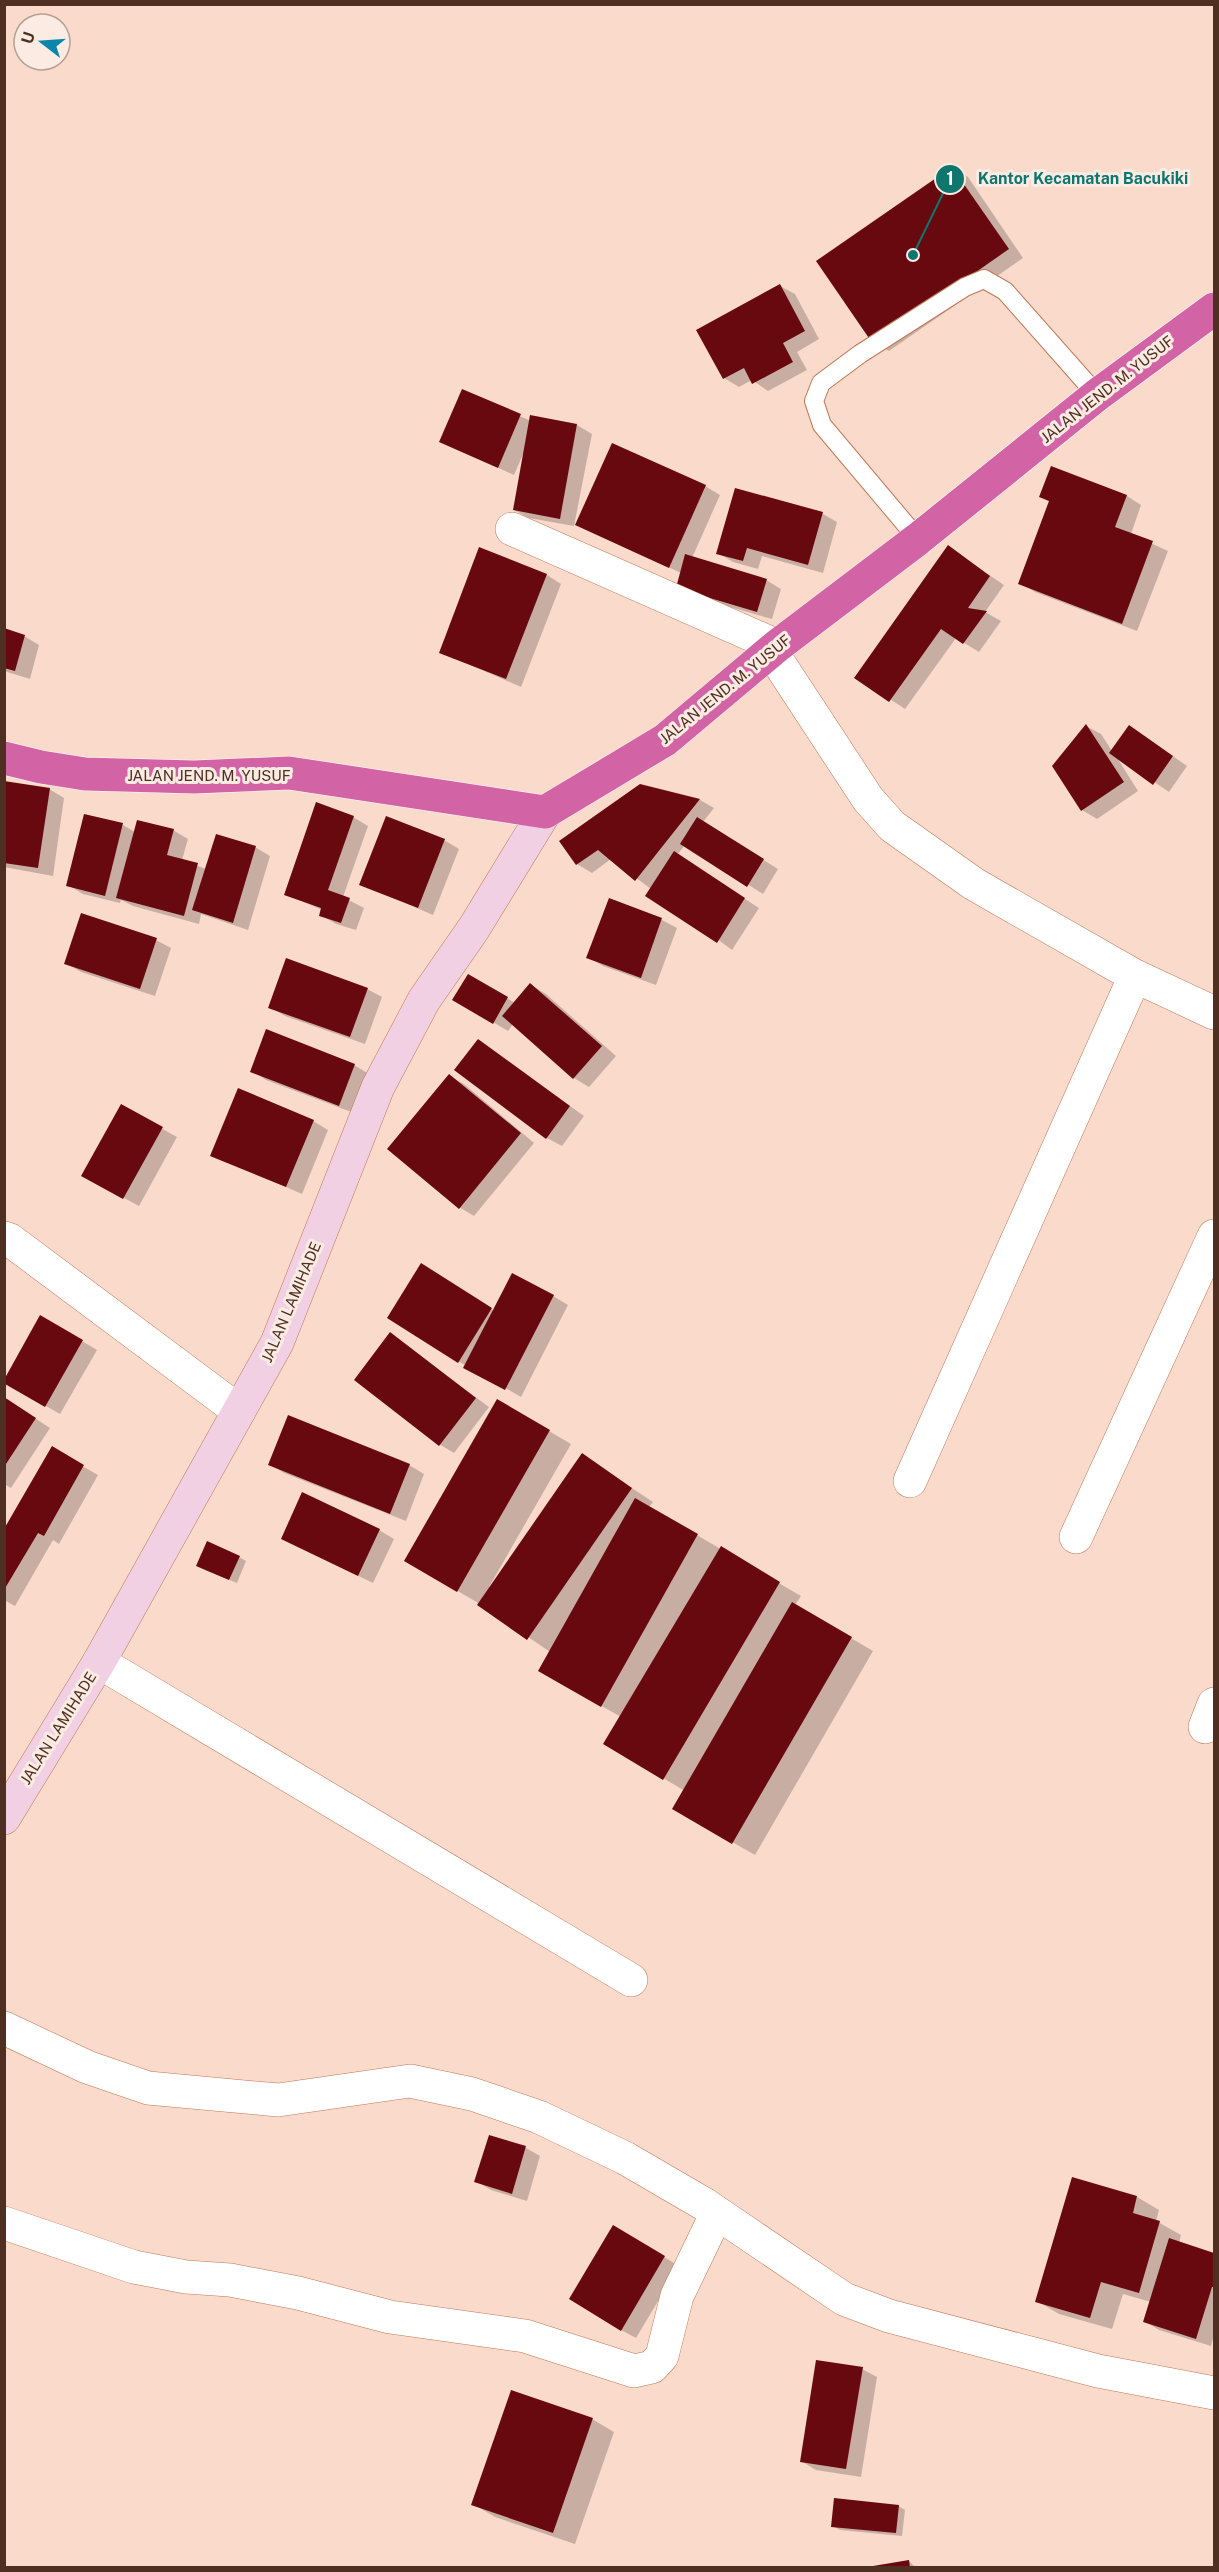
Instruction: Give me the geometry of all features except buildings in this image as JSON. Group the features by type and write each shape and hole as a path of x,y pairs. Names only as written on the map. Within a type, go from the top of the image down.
{"highway":[{"name":"JALAN JEND. M. YUSUF","path":"4,758 40,767 85,774 239,777 289,773 545,812 665,740 774,648 918,539 1098,395 1215,309"}],"street":[{"path":"512,529 774,648 868,799 892,826 974,884 1135,976 1215,1013"},
{"name":"JALAN LAMIHADE","path":"4,1818 99,1662 277,1344 378,1087 424,1000 474,928 545,812"},
{"path":"910,1481 1135,976"},
{"path":"1076,1537 1215,1236"},
{"path":"6,1243 239,1411"},
{"path":"99,1662 631,1980"},
{"path":"4,2028 87,2067 148,2088 278,2100 410,2081 472,2094 539,2117 625,2158 717,2213 844,2299 889,2316 1098,2371 1215,2393"},
{"path":"4,2223 134,2267 186,2277 230,2280 287,2291 390,2318 525,2336 634,2371 652,2367 662,2356 677,2295 717,2213"}],"lane":[{"path":"918,539 822,425 814,400 821,382 944,300 984,279 1005,291 1098,395"}],"place":[{"name":"Kantor Kecamatan Bacukiki","path":"913,255"}]}
